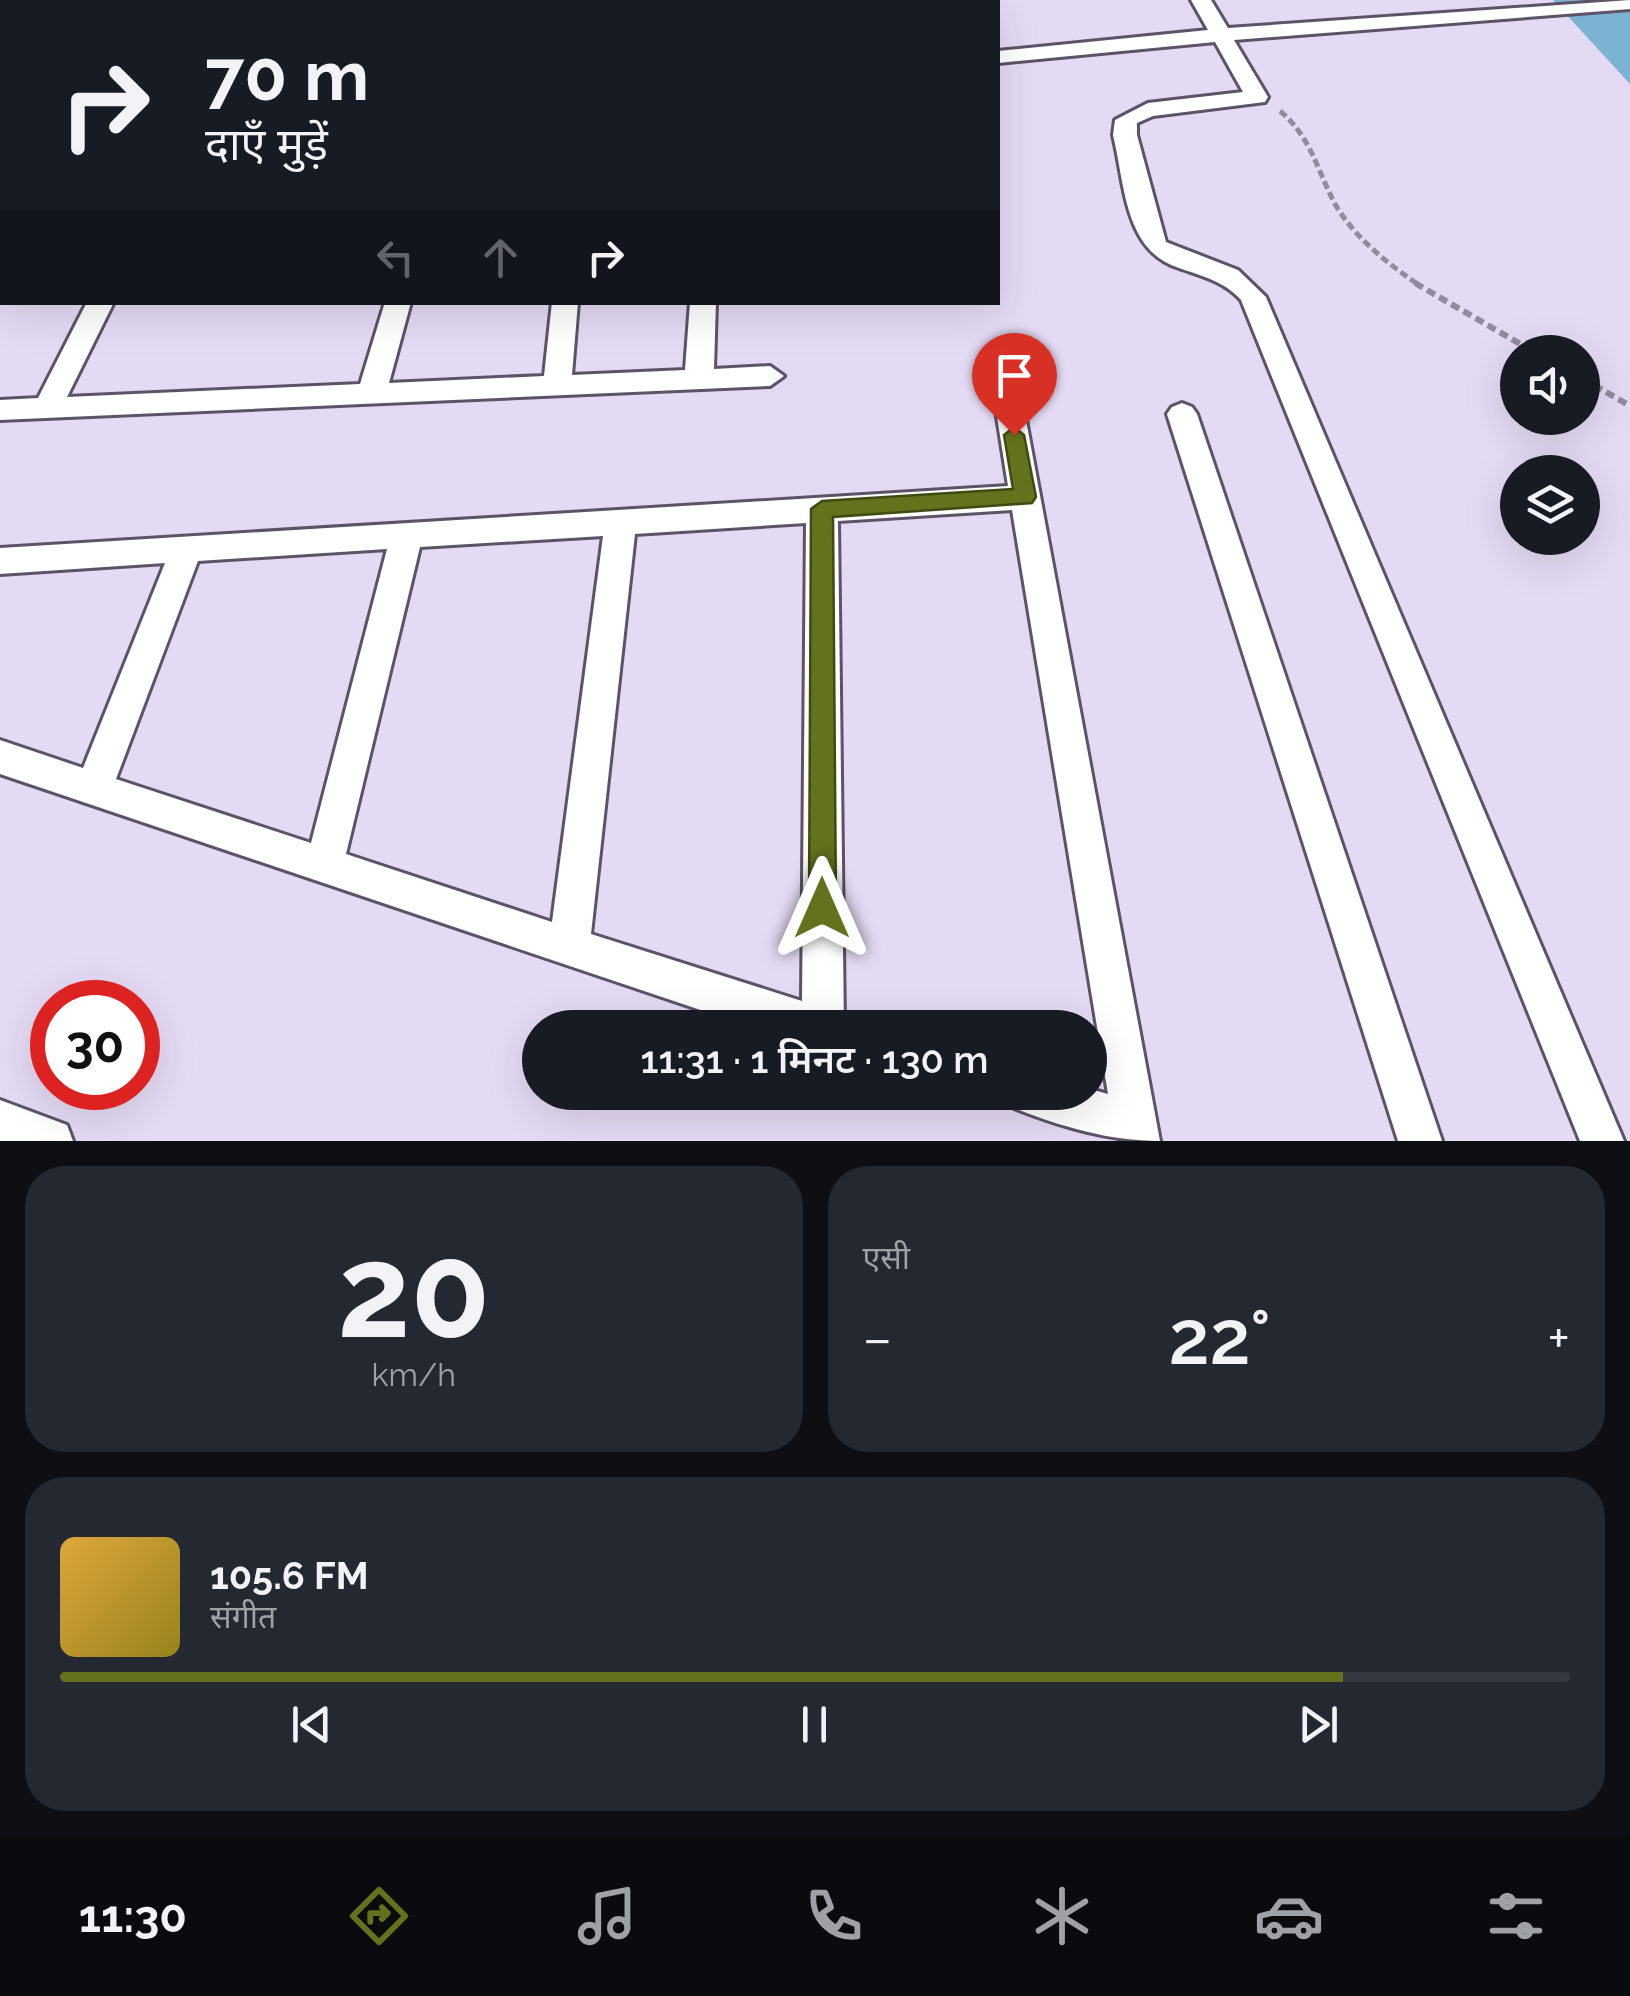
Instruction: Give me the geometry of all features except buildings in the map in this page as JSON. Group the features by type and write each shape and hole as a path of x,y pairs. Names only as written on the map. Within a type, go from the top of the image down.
{"street":[{"path":"1000,43 1212,22 1260,31 1630,3"},
{"path":"1000,57 1212,22"},
{"path":"1212,22 1257,97 1148,110 1126,120 1125,135 1149,237 1154,248 1239,278 1253,297 1602,1141"},
{"path":"47,408 98,305"},
{"path":"371,395 397,305"},
{"path":"557,386 565,305"},
{"path":"699,380 703,305"},
{"path":"0,410 770,376"},
{"path":"1008,404 1137,1133"},
{"path":"1182,414 1420,1141"},
{"path":"0,561 188,546 1025,497"},
{"path":"822,509 822,1010"},
{"path":"569,948 622,521"},
{"path":"324,866 407,534"},
{"path":"94,788 188,546"},
{"path":"0,758 765,1010"},
{"path":"1077,1110 1137,1133"},
{"path":"0,1122 51,1141"}],"path":[{"path":"1257,97 1296,124 1313,145 1337,208 1362,237 1432,294 1504,335"},
{"path":"1600,388 1630,406"}],"water":[{"path":"1553,0 1630,0 1630,84"}],"route":[{"path":"822,908 822,509 1025,497 1014,435"}]}
